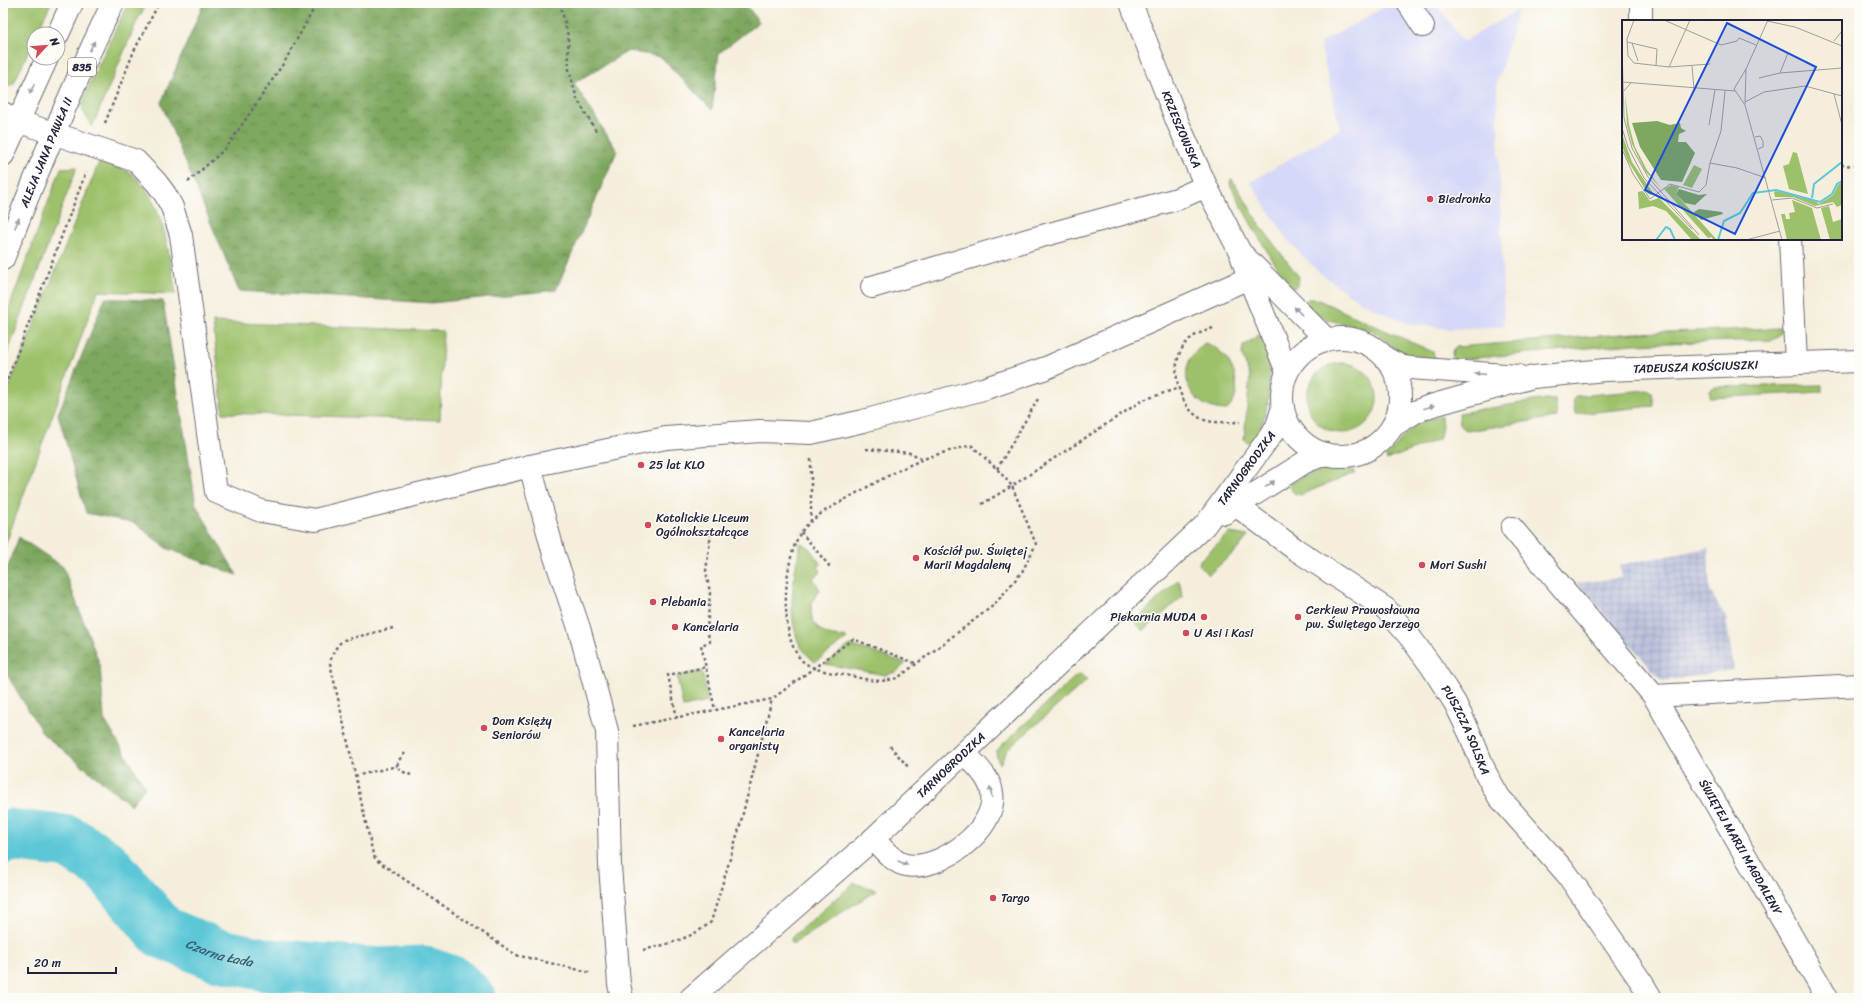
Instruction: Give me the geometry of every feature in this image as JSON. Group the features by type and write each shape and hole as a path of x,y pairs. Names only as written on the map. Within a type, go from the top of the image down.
{"street":[{"path":"62,26 72,3"},
{"name":"ALEJA JANA PAWŁA II","path":"3,259 53,133 90,51 114,3"},
{"name":"KRZESZOWSKA","path":"1131,3 1177,121 1206,186 1240,252 1287,372"},
{"path":"1408,3 1423,26"},
{"path":"1641,3 1641,20"},
{"path":"3,155 10,117 42,66"},
{"path":"10,117 136,161 156,182 172,207 181,235 216,492 261,511 315,520 530,466 666,438 760,431 811,433 863,421 983,389 1046,368 1249,278"},
{"path":"872,287 1030,239 1177,199 1206,186"},
{"path":"1790,240 1796,362"},
{"name":"KRZESZOWSKA","path":"1240,252 1326,339"},
{"path":"1345,337 1359,340 1373,346 1387,358 1399,379 1401,391 1398,414 1394,425 1382,441 1364,452 1345,456 1325,454 1310,447 1297,437 1288,423 1283,407 1282,395 1287,372 1291,364 1303,351 1326,339 1345,337"},
{"name":"TADEUSZA KOŚCIUSZKI","path":"1387,358 1411,368 1533,377 1605,370 1796,362 1859,361"},
{"name":"TADEUSZA KOŚCIUSZKI","path":"1394,425 1430,406 1533,377"},
{"name":"TARNOGRODZKA","path":"691,998 873,839 1205,526 1277,426 1283,407"},
{"name":"TARNOGRODZKA","path":"1205,526 1305,462 1325,454"},
{"path":"530,466 554,554 579,628 607,731 610,866 621,991"},
{"name":"PUSZCZA SOLSKA","path":"1237,506 1295,549 1386,609 1410,637 1432,667 1455,703 1470,734 1486,774 1499,797 1567,874 1651,998"},
{"name":"ŚWIĘTEJ MARII MAGDALENY","path":"1512,528 1654,696 1827,998"},
{"path":"1654,696 1859,685"},
{"path":"873,839 901,864 915,866 940,860 965,844 989,816 993,794 989,782 965,753"}],"path":[{"path":"104,124 134,52 159,3"},
{"path":"165,194 184,186 227,147 285,61 317,3"},
{"path":"560,3 568,36 569,70 577,99 596,130"},
{"path":"1842,166 1859,166"},
{"path":"3,391 88,167"},
{"path":"1213,328 1187,341 1182,347 1176,368 1179,388 1187,405 1199,417 1210,421 1240,422"},
{"path":"997,469 1049,381 1046,368"},
{"path":"982,504 1143,400 1179,388"},
{"path":"811,433 811,522"},
{"path":"971,445 997,469 1012,486 1036,544 1022,572 994,606 915,663 899,677 883,682 815,669 804,662 793,645 788,633 786,621 787,586 791,559 801,532 811,522 834,506 924,459 971,445"},
{"path":"863,448 910,453 924,459"},
{"path":"801,532 830,567"},
{"path":"711,533 706,571 710,593 706,630 710,642 701,645 715,710"},
{"path":"393,628 344,640 339,643 332,655 331,670 373,854 380,864 516,955 601,975 621,991"},
{"path":"607,731 772,699 815,669 853,639 915,663"},
{"path":"677,718 668,675 706,667"},
{"path":"617,956 686,938 702,930 711,922 739,830 772,699"},
{"path":"890,746 912,772"},
{"path":"405,753 399,760 398,766 401,771 411,775"},
{"path":"355,776 398,766"}],"shaded area":[{"path":"1392,3 1436,3 1463,42 1518,10 1497,84 1504,326 1449,329 1407,323 1360,302 1320,273 1288,241 1250,182 1340,129 1320,43"},
{"path":"1708,548 1710,591 1726,618 1734,670 1662,681 1577,583 1622,578 1620,565"}],"green space":[{"path":"3,3 51,3 40,26 26,26 26,57 14,83 3,90"},
{"path":"128,3 147,3 137,21 92,127 83,111 82,104 91,81"},
{"path":"204,3 745,3 759,22 719,53 712,110 661,57 628,51 574,83 617,151 556,290 432,303 239,291 161,103"},
{"path":"99,162 121,169 133,175 152,199 164,230 176,294 98,291 3,551 3,402"},
{"path":"77,167 3,365 3,324 61,168"},
{"path":"1231,179 1264,231 1299,277 1298,285 1292,289 1251,224 1230,184"},
{"path":"105,298 163,301 196,505 237,575 166,548 135,523 86,513 58,414"},
{"path":"1308,299 1316,299 1433,352 1435,359 1418,359 1409,356 1398,351 1372,330 1328,320 1314,312 1304,302"},
{"path":"213,322 443,331 440,420 223,413"},
{"path":"1783,328 1779,336 1772,340 1633,344 1453,360 1452,352 1456,347 1635,333"},
{"path":"1259,335 1265,345 1269,360 1269,395 1260,429 1249,444 1244,439 1250,377 1242,355 1243,346"},
{"path":"1205,343 1214,347 1222,354 1229,362 1234,372 1236,392 1233,402 1227,410 1213,408 1202,403 1193,395 1188,385 1186,374 1188,363 1195,352"},
{"path":"1342,363 1355,366 1367,373 1374,385 1377,398 1374,411 1367,423 1355,430 1342,433 1329,430 1317,423 1310,411 1307,398 1310,385 1317,373 1329,366"},
{"path":"1822,385 1822,392 1710,398 1710,390 1714,387"},
{"path":"1648,390 1652,393 1654,406 1575,414 1573,400 1576,396"},
{"path":"1546,399 1555,400 1557,417 1467,431 1460,425 1459,413"},
{"path":"1441,416 1442,428 1439,439 1387,460 1385,456 1412,427"},
{"path":"1327,470 1354,470 1355,473 1300,495 1294,493 1288,485 1303,476"},
{"path":"1229,533 1248,536 1238,549 1208,575 1199,565 1200,560"},
{"path":"19,537 63,567 100,665 104,719 145,787 131,805 43,734 3,668 3,580"},
{"path":"801,543 810,549 821,565 818,567 821,571 813,578 820,590 814,598 811,607 811,615 814,623 826,634 845,636 847,639 815,662 809,657 798,642 792,615 794,578"},
{"path":"1178,580 1180,583 1182,597 1143,631 1137,624 1137,619"},
{"path":"850,645 906,663 896,672 885,675 825,664"},
{"path":"702,671 708,702 683,707 677,676"},
{"path":"1081,674 1087,680 1007,750 1000,764 996,753 1000,747 1076,676"},
{"path":"854,883 877,890 792,944 792,937"}],"waterway":[{"name":"Czarna Łada","path":"3,838 9,835 69,842 106,866 162,932 215,954 267,965 379,974 423,972 452,982 469,998"}],"place":[{"name":"Biedronka","path":"1430,199"},
{"name":"25 lat KLO","path":"641,465"},
{"name":"Katolickie Liceum Ogólnokształcące","path":"648,525"},
{"name":"Kościół pw. Świętej Marii Magdaleny","path":"916,558"},
{"name":"Mori Sushi","path":"1422,565"},
{"name":"Plebania","path":"653,602"},
{"name":"Piekarnia MUDA","path":"1204,617"},
{"name":"Cerkiew Prawosławna pw. Świętego Jerzego","path":"1298,617"},
{"name":"Kancelaria","path":"675,627"},
{"name":"U Asi i Kasi","path":"1186,633"},
{"name":"Dom Księży Seniorów","path":"484,728"},
{"name":"Kancelaria organisty","path":"721,739"},
{"name":"Targo","path":"993,898"}]}
